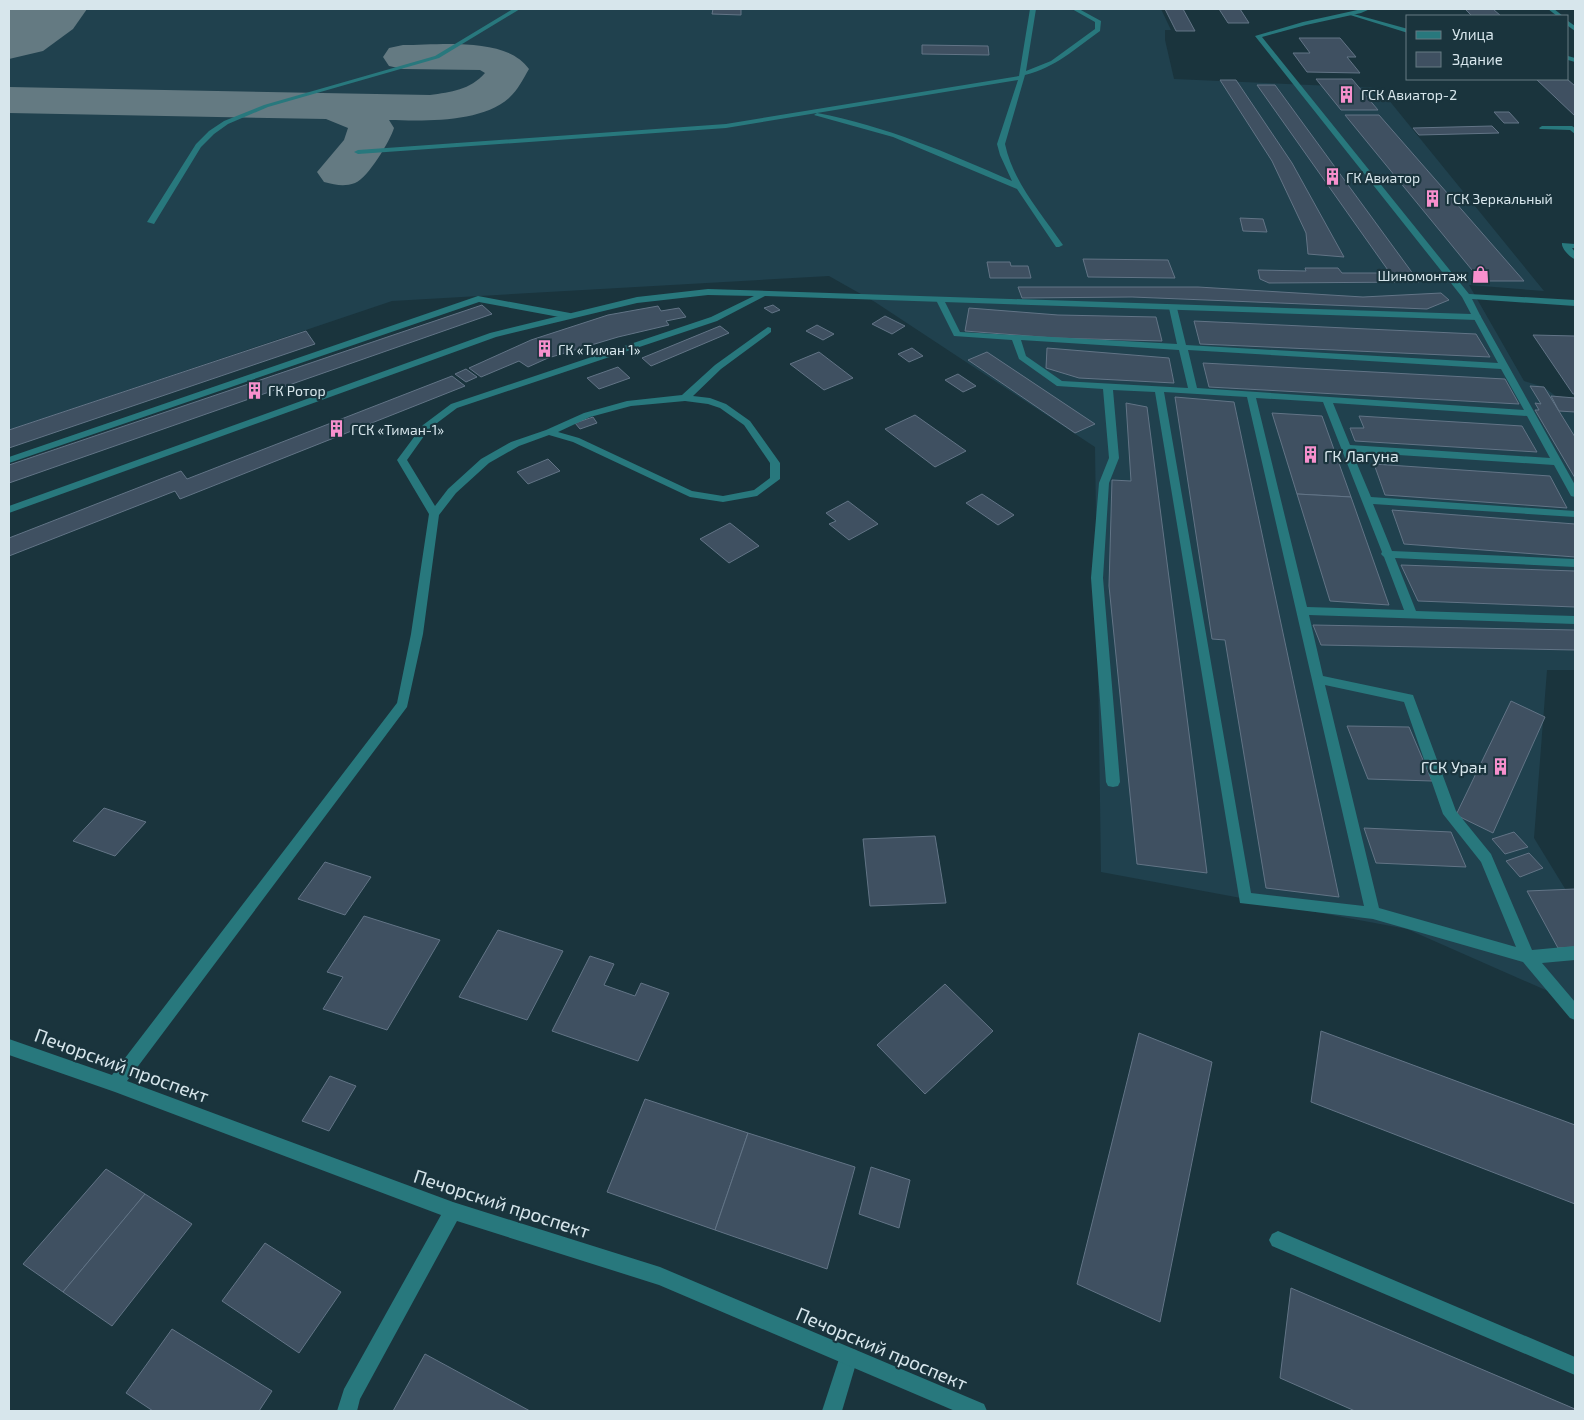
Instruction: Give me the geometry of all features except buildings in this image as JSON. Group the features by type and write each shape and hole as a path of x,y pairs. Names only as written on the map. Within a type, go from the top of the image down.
{"street":[{"path":"152,222 194,152 205,138 223,125 241,115 266,106 437,57 517,9"},
{"path":"1033,9 1023,76 1000,144 1001,154 1059,245"},
{"path":"358,152 726,126 1023,76 1037,72 1050,65 1098,30 1098,21 1075,9"},
{"path":"1367,9 1258,36 1466,296 1575,494"},
{"path":"1352,14 1406,30"},
{"path":"805,114 852,122 896,135 1021,188"},
{"path":"1542,128 1572,128 1575,132"},
{"path":"1575,246 1565,245 1575,257"},
{"path":"9,510 493,335 636,300 708,292 1477,317"},
{"path":"434,514 402,460 426,427 454,406 714,319 765,294"},
{"path":"1466,296 1575,303"},
{"path":"9,460 478,299 570,316"},
{"path":"940,300 957,334 1504,366"},
{"path":"1173,308 1193,392"},
{"path":"685,398 718,367 768,330"},
{"path":"1016,337 1022,358 1060,384 1530,413"},
{"path":"1108,386 1114,458 1104,483 1097,578 1113,782"},
{"path":"1159,390 1245,899 1373,913 1528,957 1575,953"},
{"path":"1251,395 1373,913"},
{"path":"115,1084 403,704 417,634 434,514 452,491 484,461 515,444 550,432 587,414 630,403 685,398 717,404 747,423 775,463 775,479 757,493 723,499 690,494 576,440 550,432"},
{"path":"1327,400 1386,554 1412,615"},
{"path":"1345,448 1558,462"},
{"path":"1366,500 1575,514"},
{"path":"1386,554 1575,563"},
{"path":"1301,611 1575,620"},
{"path":"1318,679 1409,698 1450,814 1486,858 1528,957 1575,1013"},
{"name":"Печорский проспект","path":"9,1047 115,1084 453,1211 660,1276 977,1411"},
{"path":"347,1411 351,1396 453,1211"},
{"path":"1278,1240 1575,1366"},
{"path":"832,1411 850,1357"}],"shaded area":[{"path":"9,9 1161,9 1171,30 1165,30 1165,40 1174,79 1379,88 1544,291 1469,285 1524,381 1544,387 1558,398 1575,399 1575,670 1547,670 1534,838 1575,905 1575,1003 1407,929 1101,872 1095,447 875,302 829,276 392,301 9,430"}],"taxiway":[{"path":"9,100 430,108 465,103 485,95 502,80 508,69 488,58 403,57"},
{"path":"333,107 365,118 371,128 363,146 341,172"}],"runway":[{"path":"9,30 40,9"}],"place":[{"name":"ГСК Авиатор-2","path":"1347,94"},
{"name":"ГК Авиатор","path":"1332,177"},
{"name":"ГСК Зеркальный","path":"1432,198"},
{"name":"Шиномонтаж","path":"1481,275"},
{"name":"ГК «Тиман 1»","path":"544,349"},
{"name":"ГК Ротор","path":"254,390"},
{"name":"ГСК «Тиман-1»","path":"337,429"},
{"name":"ГК Лагуна","path":"1310,455"},
{"name":"ГСК Уран","path":"1501,766"}]}
